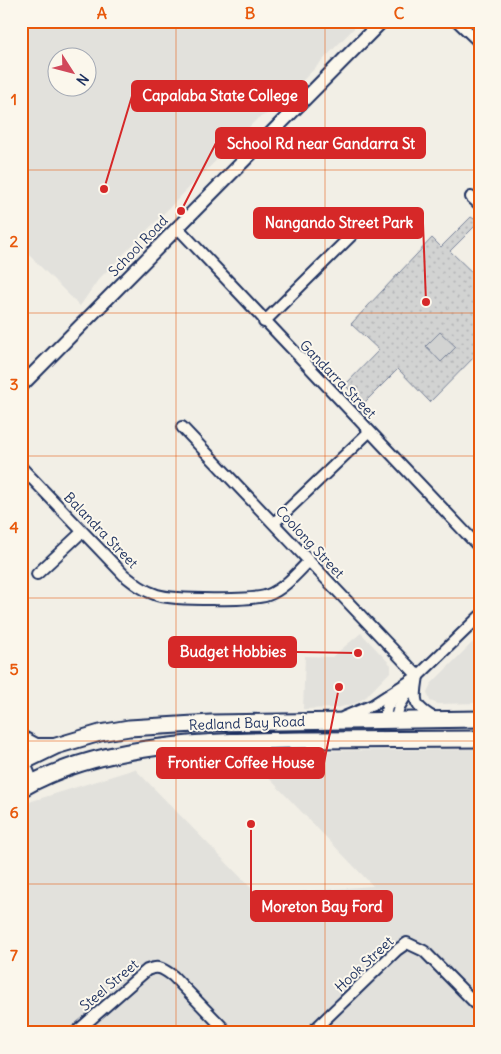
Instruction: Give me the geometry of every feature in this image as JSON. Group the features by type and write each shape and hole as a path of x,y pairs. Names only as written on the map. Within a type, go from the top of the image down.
{"main road":[{"name":"Redland Bay Road","path":"23,772 56,746 100,733 129,728 211,723 480,719"},
{"path":"389,740 390,721"},
{"path":"21,738 36,746 56,746"},
{"name":"Redland Bay Road","path":"23,772 199,743 480,738"}],"street":[{"name":"School Road","path":"21,386 382,21"},
{"path":"457,21 480,43"},
{"path":"471,197 480,205"},
{"path":"264,322 363,224"},
{"name":"Gandarra Street","path":"177,227 264,322 480,548"},
{"name":"Coolong Street","path":"182,427 418,676"},
{"path":"274,523 369,432"},
{"name":"Balandra Street","path":"21,467 82,532 139,587 156,595 171,597 255,598 268,595 286,583 309,561"},
{"path":"37,574 82,532"},
{"path":"326,721 354,715 403,687 418,676 480,616"},
{"path":"418,676 415,702 424,712 438,720"},
{"path":"390,721 418,676"},
{"path":"390,721 387,708 403,687"},
{"name":"Hook Street","path":"311,1033 397,950 407,943 424,951 480,1008"},
{"name":"Steel Street","path":"74,1033 147,970 155,967 163,968 173,976 228,1033"}],"shaded area":[{"path":"21,21 361,21 272,112 258,118 98,280 80,306 21,247"},
{"path":"471,217 479,222 450,251 480,280 480,351 430,402 398,369 363,404 345,385 379,350 351,324 432,238 441,247"},
{"path":"440,332 456,347 441,362 426,346"},
{"path":"361,633 391,665 391,671 366,697 356,703 337,708 303,709 305,656 332,657"},
{"path":"480,635 480,703 438,704 430,701 427,692 431,684"},
{"path":"480,749 480,1033 21,1033 21,807 32,801 135,769 258,895 373,886 244,752"}],"place":[{"name":"Capalaba State College","path":"104,189"},
{"name":"School Rd near Gandarra St","path":"181,211"},
{"name":"Nangando Street Park","path":"426,302"},
{"name":"Budget Hobbies","path":"358,653"},
{"name":"Frontier Coffee House","path":"339,687"},
{"name":"Moreton Bay Ford","path":"251,824"}]}
